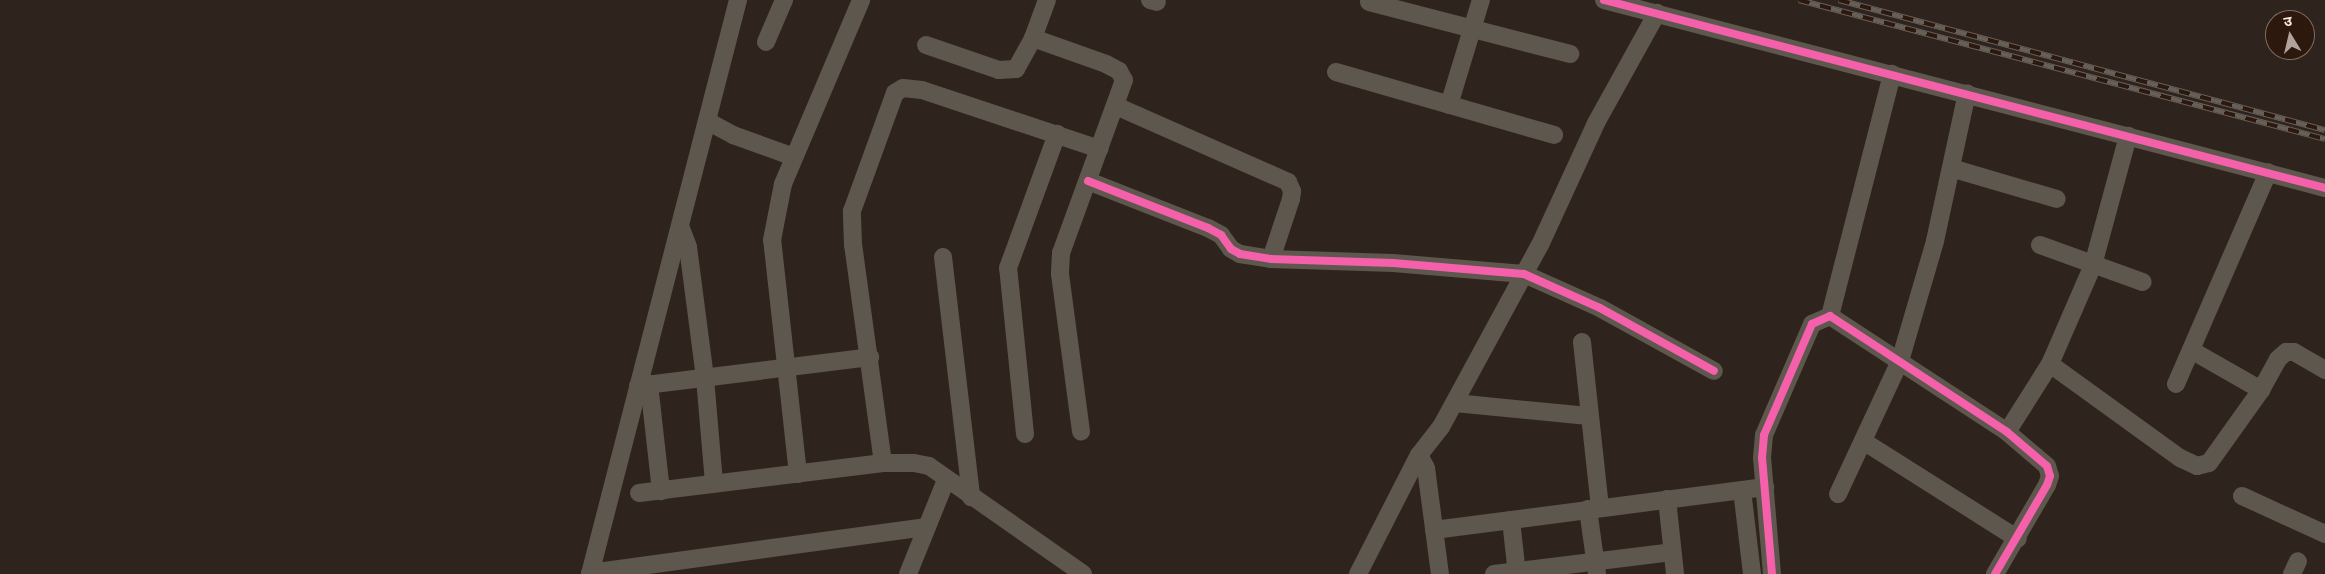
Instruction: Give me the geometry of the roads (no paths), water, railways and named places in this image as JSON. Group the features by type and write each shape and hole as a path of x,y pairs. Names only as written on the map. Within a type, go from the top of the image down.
{"street":[{"path":"738,0 680,226 644,385 590,573 928,527"},
{"path":"766,42 784,0"},
{"path":"798,474 772,240 783,184 862,0"},
{"path":"926,45 1007,72 1022,63 1047,0"},
{"path":"1449,105 1482,0"},
{"path":"1604,0 1967,93 2325,188"},
{"path":"1369,2 1570,54"},
{"path":"1358,574 1419,455 1455,403 1524,274 1596,123 1657,13"},
{"path":"1033,38 1119,71 1124,80 1088,180 1065,234 1060,267 1081,432"},
{"path":"1336,72 1554,135"},
{"path":"1830,316 1892,74"},
{"path":"883,463 870,357 853,245 852,211 895,93 903,88 922,90 1099,149"},
{"path":"1838,494 1900,361 1935,241 1967,93"},
{"path":"1116,106 1288,182 1292,186 1291,199 1271,259"},
{"path":"707,121 733,135 794,157"},
{"path":"1025,434 1008,268 1057,134"},
{"path":"2006,432 2050,364 2093,265 2128,136"},
{"path":"1950,168 2057,199"},
{"path":"2176,384 2268,172"},
{"path":"1088,180 1208,228 1221,235 1231,249 1240,254 1271,259 1393,263 1524,274 1600,308 1714,370"},
{"path":"680,226 688,247 705,378 714,484"},
{"path":"2040,245 2143,282"},
{"path":"942,257 971,497"},
{"path":"1830,316 2040,456 2050,476 2018,539 1995,574"},
{"path":"1772,574 1765,487 1764,435 1812,324 1830,316"},
{"path":"1582,342 1594,508 1596,568"},
{"path":"2191,350 2261,390"},
{"path":"2050,364 2180,458 2197,466 2209,463 2261,390 2278,359 2286,352 2294,352 2325,370"},
{"path":"644,385 870,357"},
{"path":"644,385 661,490"},
{"path":"1455,403 1588,416"},
{"path":"1862,441 2018,539"},
{"path":"1419,455 1426,468 1440,574"},
{"path":"639,493 883,463 929,466 946,480 1083,574"},
{"path":"908,574 946,480"},
{"path":"1434,530 1765,487"},
{"path":"1742,490 1752,574"},
{"path":"2242,496 2325,534"},
{"path":"1667,499 1675,574"},
{"path":"1511,520 1517,572"},
{"path":"1494,574 1596,568 1672,552"}],"railway":[{"path":"1799,0 2325,139"},
{"path":"1839,0 2325,130"}]}
